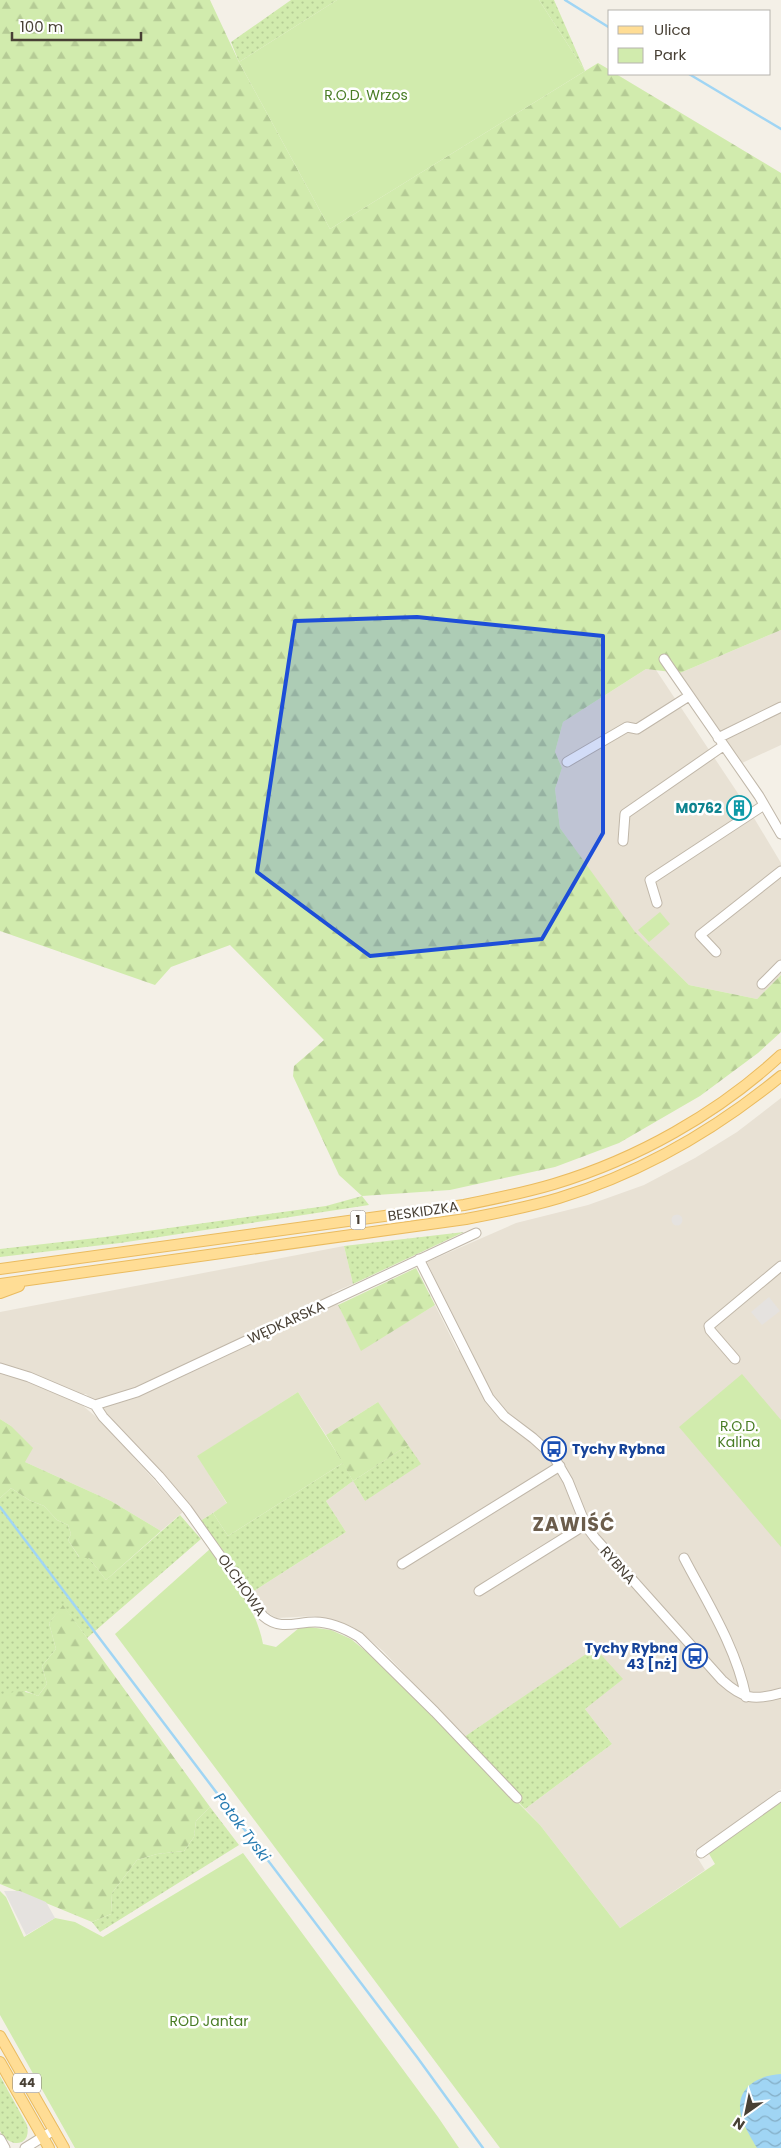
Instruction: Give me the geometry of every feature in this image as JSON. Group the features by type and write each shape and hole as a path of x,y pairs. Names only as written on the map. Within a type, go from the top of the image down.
{"main road":[{"name":"BESKIDZKA","path":"0,1269 464,1205 518,1194 588,1172 639,1150 710,1110 742,1088 781,1055"},
{"name":"BESKIDZKA","path":"0,1284 466,1220 561,1198 620,1176 682,1146 727,1117 781,1076"},
{"path":"0,1293 39,1279"},
{"name":"44","path":"0,2036 64,2148"},
{"name":"44","path":"0,2062 49,2148"}],"street":[{"path":"664,659 764,805 781,834"},
{"path":"567,762 627,727 637,728 689,696"},
{"path":"623,841 625,814 721,742 781,707"},
{"path":"657,903 650,880 764,805"},
{"path":"716,952 700,935 781,871"},
{"path":"762,984 781,965"},
{"name":"WĘDKARSKA","path":"95,1405 137,1392 476,1233"},
{"name":"RYBNA","path":"419,1260 489,1398 504,1416 549,1452 560,1466 586,1526 604,1549 722,1680 736,1693 746,1697"},
{"path":"735,1359 710,1330 709,1326 781,1266"},
{"name":"OLCHOWA","path":"0,1368 29,1377 95,1405 103,1417 159,1476 187,1509 263,1616 278,1625 306,1622 326,1624 347,1630 359,1637 516,1798"},
{"path":"402,1564 560,1466"},
{"path":"479,1591 586,1526"},
{"path":"684,1558 742,1674 746,1697 762,1698 781,1693"},
{"path":"701,1853 781,1796"},
{"path":"25,2148 54,2130"},
{"path":"0,2139 5,2148"}],"highlighted area":[{"path":"417,617 603,636 603,833 542,939 370,956 257,872 295,621"}],"shaded area":[{"path":"781,630 781,745 742,763 680,673"},
{"path":"646,669 656,670 751,813 781,863 781,975 757,999 689,985 634,932 560,828 555,789 562,768 555,752 563,722"},
{"path":"781,1098 781,1789 694,1852 705,1870 620,1928 540,1825 525,1809 612,1744 585,1709 596,1648 464,1737 383,1651 358,1630 348,1625 314,1616 276,1618 268,1613 254,1591 346,1532 326,1501 353,1481 365,1501 378,1402 326,1435 298,1392 198,1456 227,1504 200,1521 183,1497 86,1394 78,1394 18,1368 0,1365 0,1312 344,1246 353,1284 332,1293 361,1350 435,1305 458,1351 466,1345 427,1262 516,1223 588,1205 644,1185 695,1158 737,1132"},
{"path":"677,1214 683,1220 677,1226 671,1220"},
{"path":"769,1297 780,1311 762,1325 751,1312"},
{"path":"0,1371 21,1377 82,1405 101,1421 183,1512 161,1531 111,1501 25,1462 11,1426 0,1419"},
{"path":"4,1891 20,1891 46,1902 55,1918 26,1935"}],"green space":[{"path":"0,0 210,0 239,62 330,229 598,63 608,69 608,75 618,75 781,173 781,630 680,673 646,669 563,722 555,752 562,768 555,789 560,828 635,932 689,985 757,999 781,975 781,1032 758,1053 700,1096 619,1143 555,1167 450,1190 362,1196 339,1175 293,1076 294,1066 324,1040 230,945 171,967 155,985 0,931"},
{"path":"291,0 337,0 239,62 231,42"},
{"name":"R.O.D. Wrzos","path":"337,0 539,0 585,71 330,229 239,62"},
{"path":"539,0 554,0 585,71"},
{"path":"660,912 670,924 649,942 638,930"},
{"path":"362,1196 369,1205 120,1243 0,1257 0,1249 105,1237 326,1206"},
{"path":"464,1232 353,1284 344,1246"},
{"path":"416,1268 435,1305 361,1351 338,1305"},
{"name":"R.O.D. Kalina","path":"742,1374 781,1420 781,1547 679,1427"},
{"path":"298,1392 343,1463 228,1536 213,1513 227,1503 197,1456"},
{"path":"378,1402 408,1445 353,1481 326,1435"},
{"path":"0,1419 11,1426 33,1448 25,1462 111,1501 161,1531 106,1580 89,1558 80,1558 68,1540 71,1534 68,1525 57,1520 44,1506 29,1500 11,1488 0,1498"},
{"path":"408,1445 421,1464 365,1501 353,1481"},
{"path":"343,1463 353,1481 326,1501 346,1532 254,1591 200,1521 213,1513 228,1536"},
{"path":"11,1488 29,1500 44,1506 57,1520 68,1525 71,1534 68,1540 79,1557 89,1558 106,1580 180,1515 201,1539 87,1638 63,1606 49,1623 56,1649 42,1666 47,1684 38,1696 26,1691 0,1707 0,1498"},
{"path":"210,1549 235,1582 249,1606 260,1631 263,1644 276,1647 299,1628 309,1627 331,1630 351,1639 380,1663 540,1825 620,1928 715,1864 708,1852 781,1799 781,2148 500,2148 115,1634"},
{"path":"63,1605 210,1807 196,1821 194,1837 184,1851 157,1854 137,1860 112,1893 111,1914 92,1922 0,1884 0,1707 2,1697 6,1694 20,1692 38,1696 47,1684 42,1666 56,1649 49,1623"},
{"path":"595,1648 623,1679 585,1709 612,1744 525,1809 456,1739 464,1737"},
{"path":"210,1807 239,1845 100,1932 92,1922 111,1914 112,1893 137,1860 157,1854 184,1851 194,1837 196,1821"},
{"name":"ROD Jantar","path":"243,1853 459,2148 75,2148 0,2015 0,1891 6,1897 24,1937 55,1918 75,1922 103,1937"},
{"path":"0,2076 27,2125 28,2133 26,2138 18,2143 8,2140 0,2131"}],"water":[{"path":"781,2074 781,2148 757,2148 746,2129 740,2113 743,2093 747,2087 759,2079"}],"waterway":[{"path":"565,0 608,27"},
{"path":"691,75 781,129"},
{"name":"Potok Tyski","path":"0,1507 417,2057 483,2148"}],"place":[{"name":"M0762","path":"739,808"},
{"name":"Tychy Rybna","path":"554,1449"},
{"name":"Tychy Rybna 43 [nż]","path":"695,1656"}],"district":[{"name":"ZAWIŚĆ","path":"574,1524"}]}
